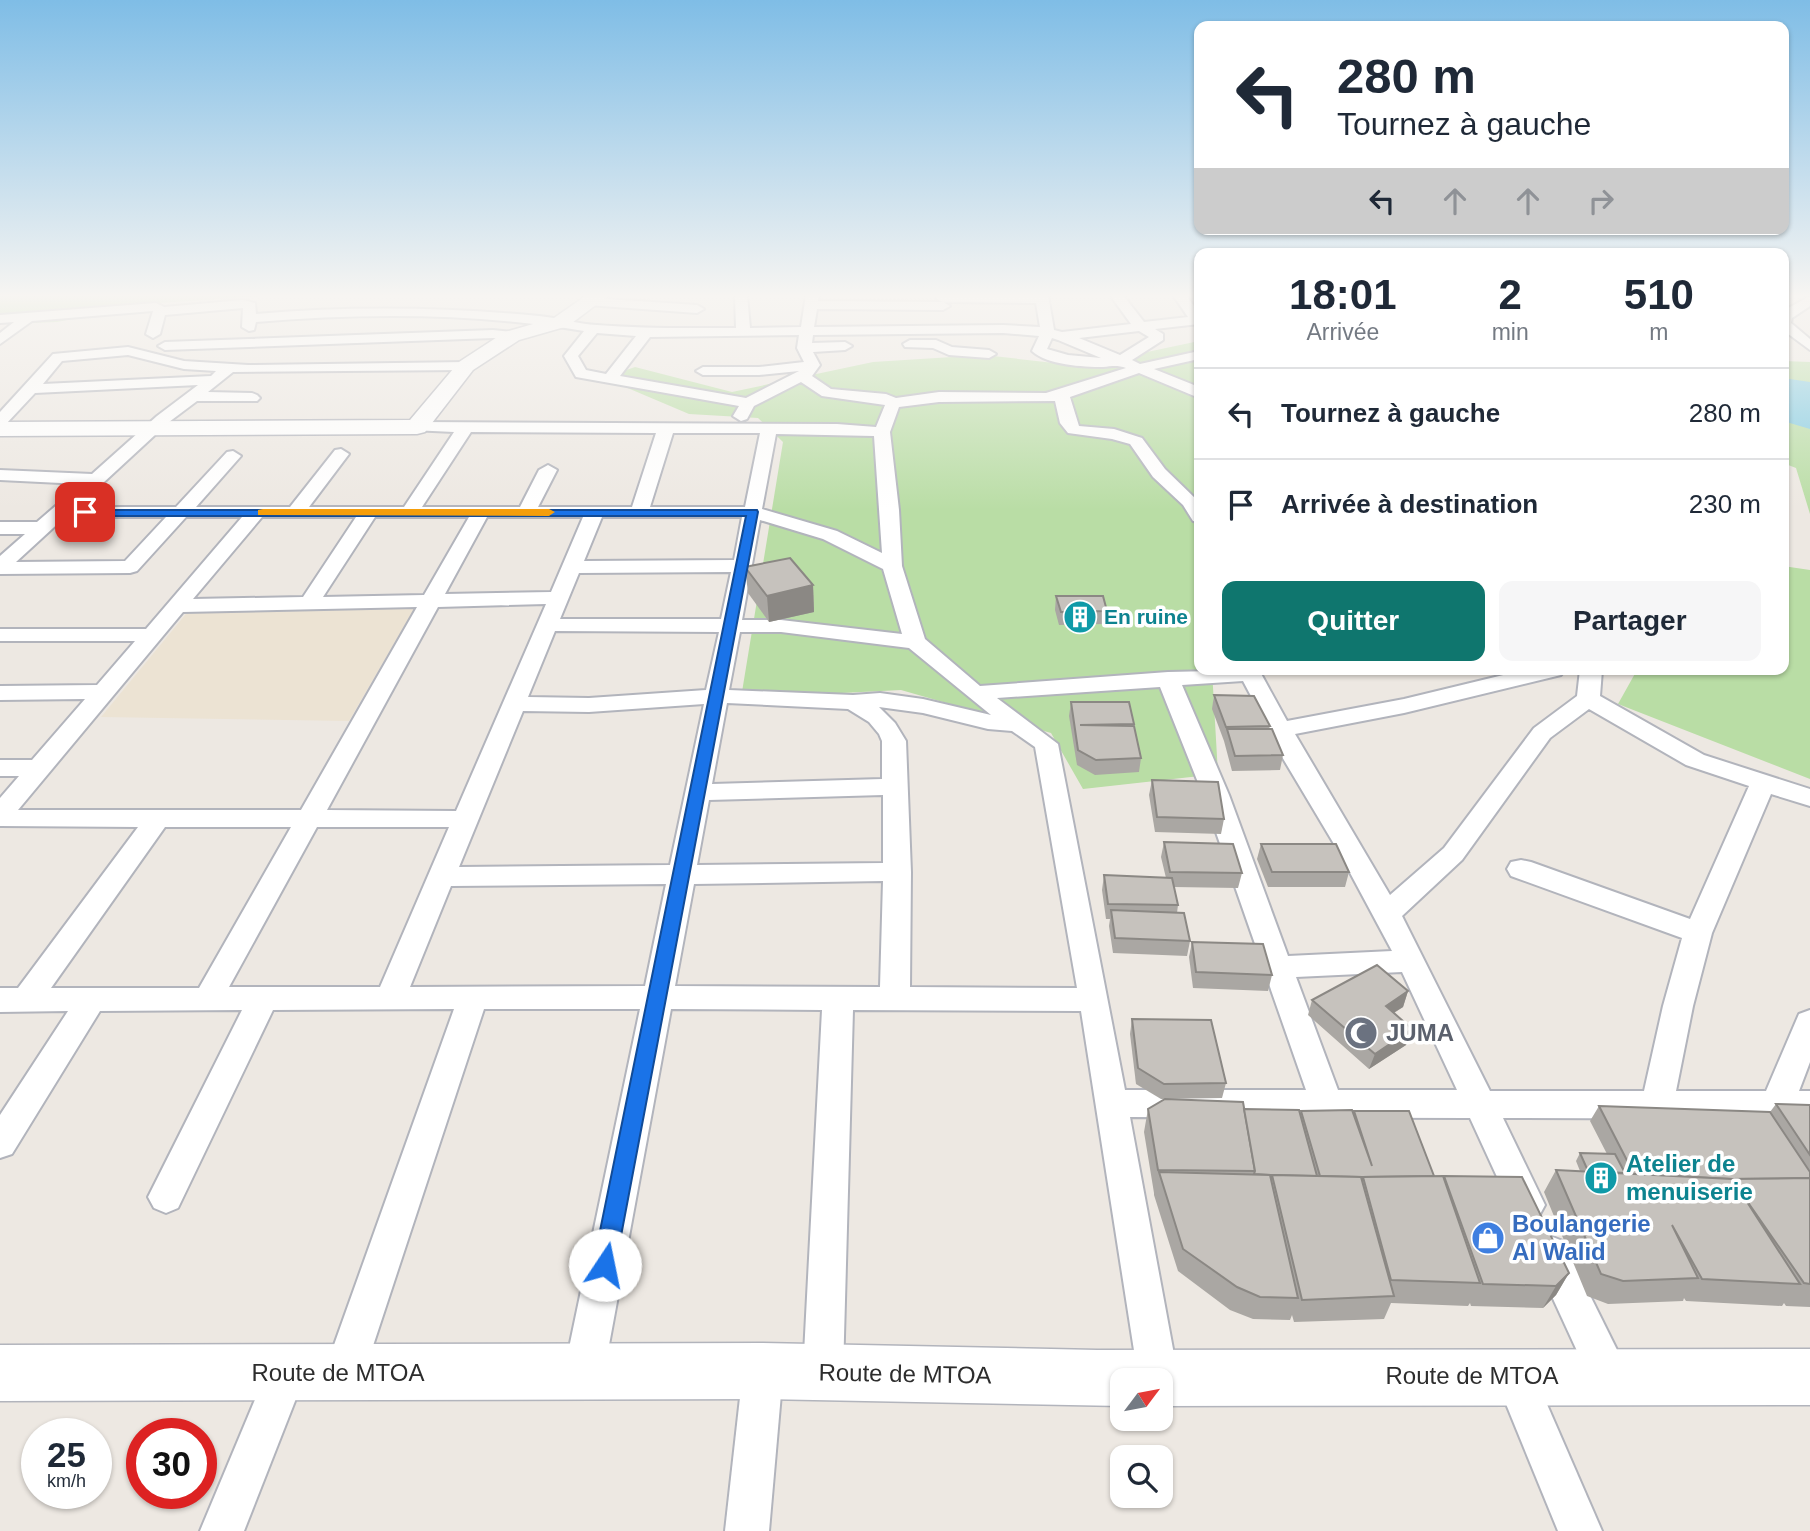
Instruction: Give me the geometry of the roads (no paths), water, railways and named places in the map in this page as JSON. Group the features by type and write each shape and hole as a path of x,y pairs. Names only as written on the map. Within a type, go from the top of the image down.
{"street":[{"path":"0,421 49,366"},
{"path":"206,366 413,366"},
{"path":"417,427 466,366"},
{"path":"577,366 581,374 748,403"},
{"path":"610,379 620,366"},
{"path":"683,392 708,366"},
{"path":"806,366 807,371 827,393 886,399 893,403 939,397 1045,398 1062,395 1147,366"},
{"path":"1136,366 1194,391"},
{"path":"0,567 152,430 230,368"},
{"path":"703,371 807,371"},
{"path":"735,429 748,403 807,371"},
{"path":"29,389 212,380"},
{"path":"1062,395 1068,423 1074,430 1114,434 1136,441 1159,473 1194,509"},
{"path":"192,396 253,398"},
{"path":"893,403 882,432 884,474 890,510 892,566 915,642 975,693 1046,744 1094,1000 1156,1368"},
{"path":"409,512 466,427"},
{"path":"0,429 466,427 838,429 882,432"},
{"path":"639,512 666,428"},
{"path":"584,1372 769,429"},
{"path":"295,512 341,454"},
{"path":"0,567 130,567 233,456"},
{"path":"526,512 548,470"},
{"path":"0,475 98,479"},
{"path":"61,512 752,512 830,535 892,566"},
{"path":"0,816 257,512"},
{"path":"309,603 369,512"},
{"path":"208,999 481,512"},
{"path":"390,998 595,512"},
{"path":"0,528 43,528"},
{"path":"572,568 742,566"},
{"path":"177,606 559,598"},
{"path":"548,625 781,626 915,642"},
{"path":"0,635 153,635"},
{"path":"975,693 1214,675"},
{"path":"1250,675 1278,730 1387,913 1412,961 1609,1376"},
{"path":"1278,730 1404,706 1532,675"},
{"path":"1387,913 1431,875 1471,833 1542,733 1588,699 1590,675"},
{"path":"1168,679 1216,795 1327,1104"},
{"path":"0,693 104,692"},
{"path":"515,704 589,705 717,696 904,702 988,722 1019,724"},
{"path":"1588,699 1696,760 1810,798"},
{"path":"853,702 868,709 889,727 894,741 897,872 895,998"},
{"path":"0,768 39,768"},
{"path":"1657,1105 1678,1006 1699,933 1764,781"},
{"path":"698,792 895,787"},
{"path":"0,816 466,819"},
{"path":"13,1000 157,819"},
{"path":"1521,869 1699,933"},
{"path":"441,877 897,872"},
{"path":"1278,967 1412,961"},
{"path":"13,1000 658,997 1094,1000"},
{"path":"344,1373 473,998"},
{"path":"823,1373 838,998"},
{"path":"166,1197 263,999"},
{"path":"0,1144 91,1000"},
{"path":"1777,1105 1810,1022"},
{"path":"1111,1103 1810,1105"},
{"path":"747,1531 763,1371"},
{"name":"Route de MTOA","path":"2,1378 286,1373 763,1371 1110,1378"},
{"path":"222,1531 286,1373"},
{"name":"Route de MTOA","path":"1173,1376 1810,1377"},
{"path":"1515,1376 1580,1531"}],"water":[{"path":"1789,379 1810,382 1810,429 1789,423"}],"place":[{"name":"En ruine","path":"1080,617"},
{"name":"JUMA","path":"1361,1033"},
{"name":"Atelier de menuiserie","path":"1601,1178"},
{"name":"Boulangerie Al Walid","path":"1488,1238"}]}
